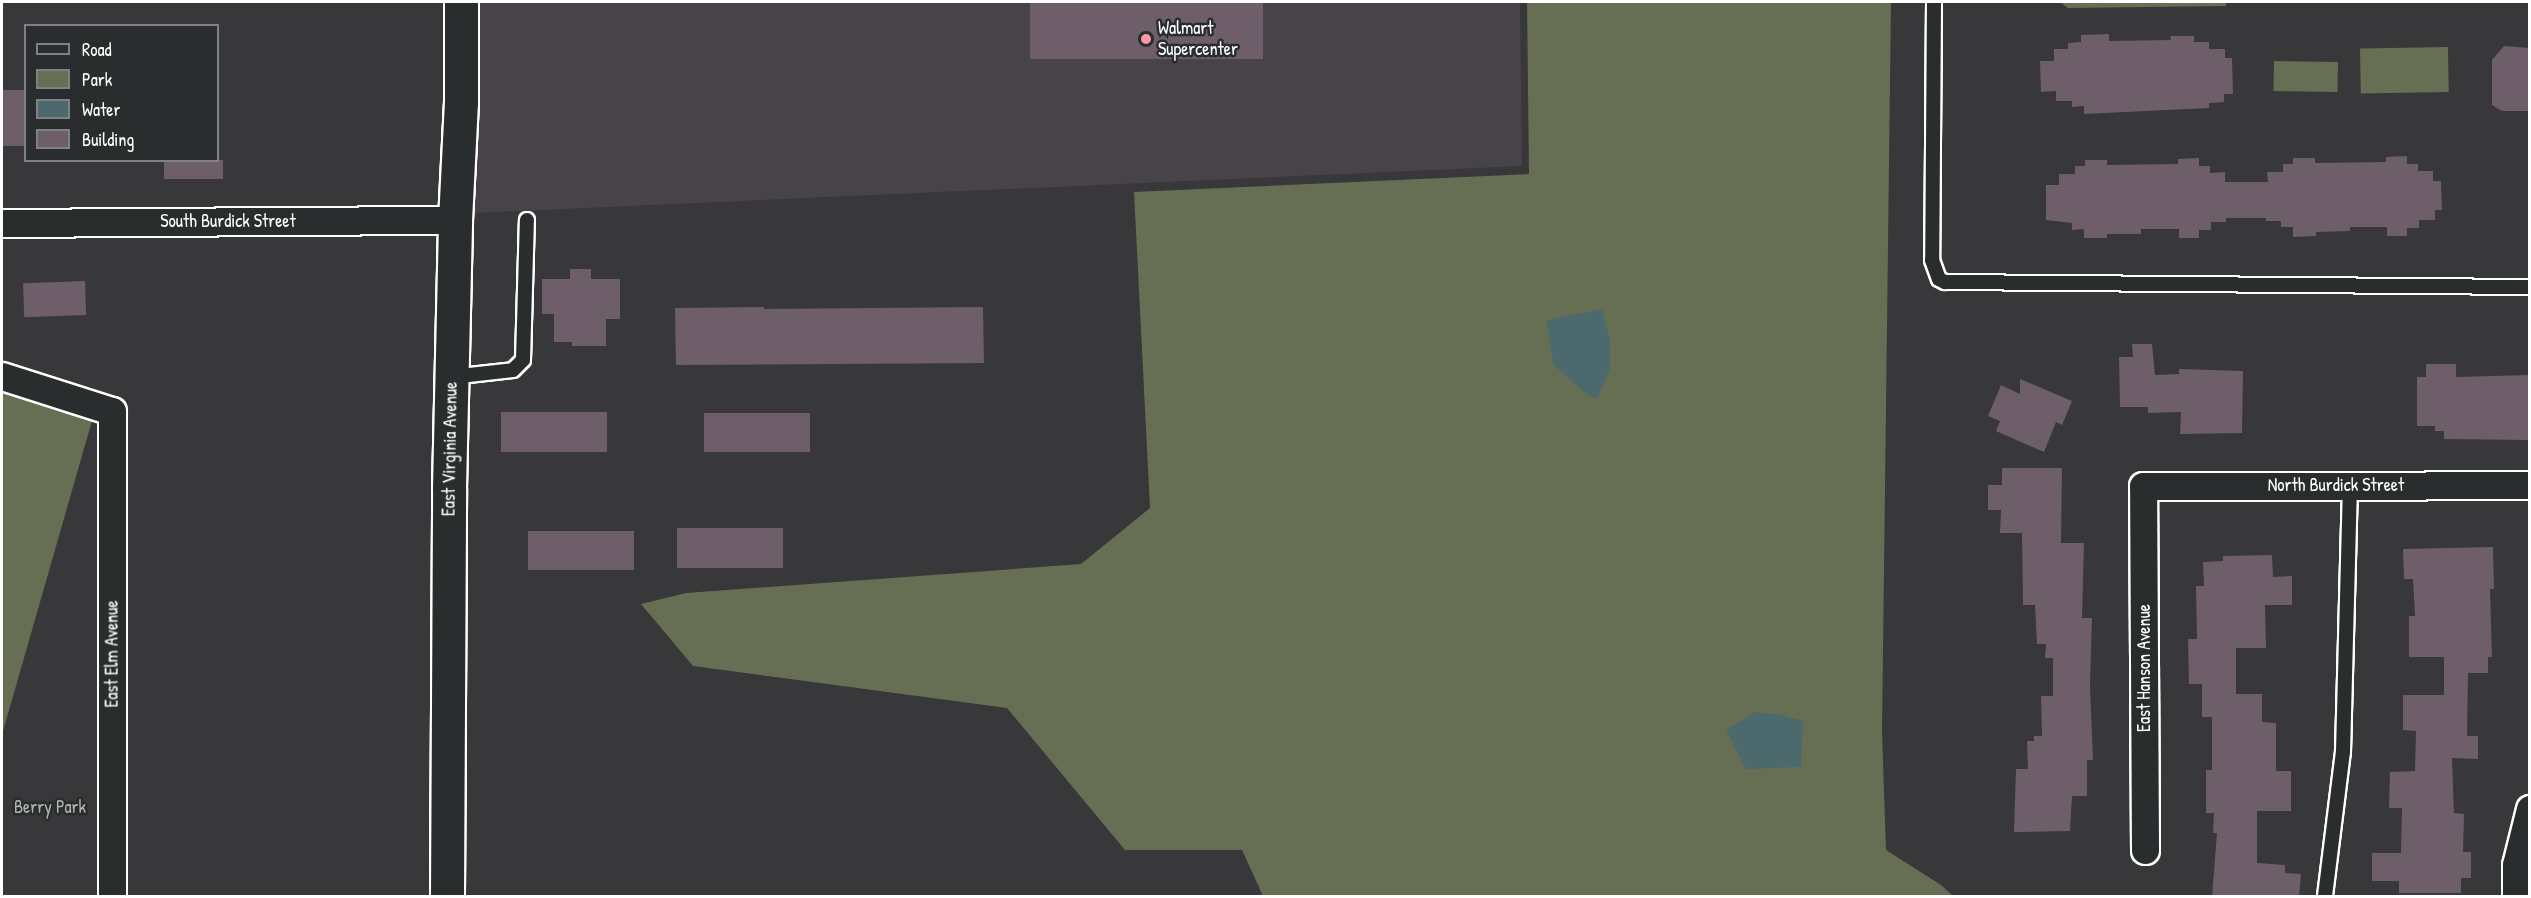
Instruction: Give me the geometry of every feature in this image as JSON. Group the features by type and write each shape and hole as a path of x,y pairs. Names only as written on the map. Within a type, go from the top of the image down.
{"street":[{"name":"East Virginia Avenue","path":"447,897 452,377 455,220 461,102 461,2"},
{"name":"South Burdick Street","path":"2,223 455,220"},
{"name":"East Elm Avenue","path":"2,376 112,411 112,897"},
{"name":"North Burdick Street","path":"2143,486 2529,485"},
{"name":"East Hanson Avenue","path":"2143,486 2145,850"},
{"path":"2516,897 2516,865 2529,809"}],"lane":[{"path":"1934,2 1932,260 1940,279 1946,282 2529,287"},
{"path":"452,377 513,370 523,360 527,220"},
{"path":"2325,897 2343,752 2350,485"}],"shaded area":[{"path":"475,2 1520,2 1522,166 473,213"}],"green space":[{"path":"1527,2 1891,2 1882,732 1886,850 1941,885 1953,896 1263,896 1242,850 1125,850 1007,708 693,666 641,604 686,593 1081,564 1150,508 1134,192 1529,174"},
{"path":"2060,2 2226,2 2226,6 2068,8"},
{"path":"2448,47 2449,92 2361,94 2360,49"},
{"path":"2274,61 2338,62 2337,92 2273,91"},
{"path":"2,390 93,416 2,735"}],"water":[{"path":"1602,309 1610,340 1610,368 1597,399 1586,394 1553,364 1547,320"},
{"path":"1755,712 1781,715 1803,721 1801,767 1746,769 1726,730"}],"building":[{"name":"Walmart Supercenter","path":"1030,2 1263,2 1263,59 1030,59"},
{"path":"2109,34 2109,41 2171,40 2170,36 2194,36 2194,42 2209,42 2209,49 2225,49 2225,58 2232,58 2233,94 2224,94 2224,102 2209,103 2209,108 2084,114 2084,106 2072,107 2072,101 2056,101 2056,91 2041,92 2040,61 2054,61 2054,49 2068,49 2068,43 2081,42 2081,35"},
{"path":"2504,46 2529,48 2529,111 2502,111 2492,105 2492,60"},
{"path":"2,90 24,90 24,146 2,146"},
{"path":"2407,156 2407,164 2418,164 2418,171 2433,171 2433,181 2441,181 2442,210 2435,210 2435,220 2419,220 2419,228 2407,228 2407,236 2387,236 2387,227 2350,227 2350,231 2316,232 2316,236 2293,237 2293,227 2281,227 2281,221 2266,221 2266,218 2226,218 2226,222 2211,222 2211,230 2199,230 2199,238 2179,238 2179,229 2141,229 2141,234 2107,234 2107,238 2084,238 2084,229 2072,230 2072,223 2046,220 2046,185 2059,185 2059,174 2075,174 2075,166 2085,166 2085,160 2107,160 2107,165 2178,164 2178,159 2199,158 2199,166 2210,166 2210,173 2225,172 2225,182 2268,182 2267,172 2283,172 2283,164 2293,164 2293,158 2315,158 2315,163 2386,162 2386,157"},
{"path":"223,160 223,179 164,179 164,162 219,162"},
{"path":"570,269 591,269 591,279 620,279 620,319 606,319 606,346 572,346 572,342 554,342 554,314 542,314 542,279 570,279"},
{"path":"85,281 86,315 24,317 23,283"},
{"path":"764,307 764,309 983,307 984,363 676,365 675,308"},
{"path":"2132,344 2152,344 2155,375 2179,374 2179,369 2243,371 2242,433 2180,434 2181,412 2148,413 2148,407 2120,407 2119,357 2133,357"},
{"path":"2426,364 2456,364 2456,377 2529,375 2529,440 2444,439 2444,431 2435,431 2435,426 2417,426 2417,377 2426,377"},
{"path":"2020,379 2072,401 2062,425 2056,422 2044,452 1996,431 2000,421 1988,416 2001,385 2020,394"},
{"path":"501,412 607,412 607,452 501,452"},
{"path":"704,413 810,413 810,452 704,452"},
{"path":"2002,468 2062,468 2061,543 2084,543 2082,618 2092,618 2090,685 2093,760 2087,760 2087,796 2072,796 2070,831 2014,832 2016,769 2028,769 2027,741 2034,741 2034,736 2042,736 2041,696 2053,696 2053,658 2045,658 2046,644 2037,644 2035,605 2023,605 2022,533 2000,533 2001,510 1988,510 1988,485 2002,485"},
{"path":"677,528 783,528 783,568 677,568"},
{"path":"528,531 634,531 634,570 528,570"},
{"path":"2493,547 2494,589 2490,589 2492,657 2488,657 2488,673 2468,673 2467,736 2478,736 2478,759 2452,758 2454,813 2464,814 2463,852 2471,852 2471,878 2461,878 2461,893 2399,893 2399,881 2372,881 2372,853 2401,853 2402,808 2389,808 2390,772 2415,771 2416,731 2403,730 2403,695 2444,695 2444,657 2409,657 2409,616 2415,616 2413,579 2404,579 2403,549"},
{"path":"2272,555 2273,577 2292,576 2292,605 2265,605 2266,648 2236,648 2236,694 2262,694 2262,722 2276,723 2276,771 2291,771 2291,811 2257,811 2257,863 2285,865 2285,873 2301,874 2299,897 2212,897 2217,833 2213,833 2214,813 2206,813 2206,770 2212,770 2212,717 2202,717 2202,684 2189,684 2188,639 2197,639 2196,586 2204,586 2203,562 2223,561 2223,556"}],"place":[{"name":"Walmart Supercenter","path":"1146,39"}],"park label":[{"name":"Berry Park","path":"50,807"}]}
